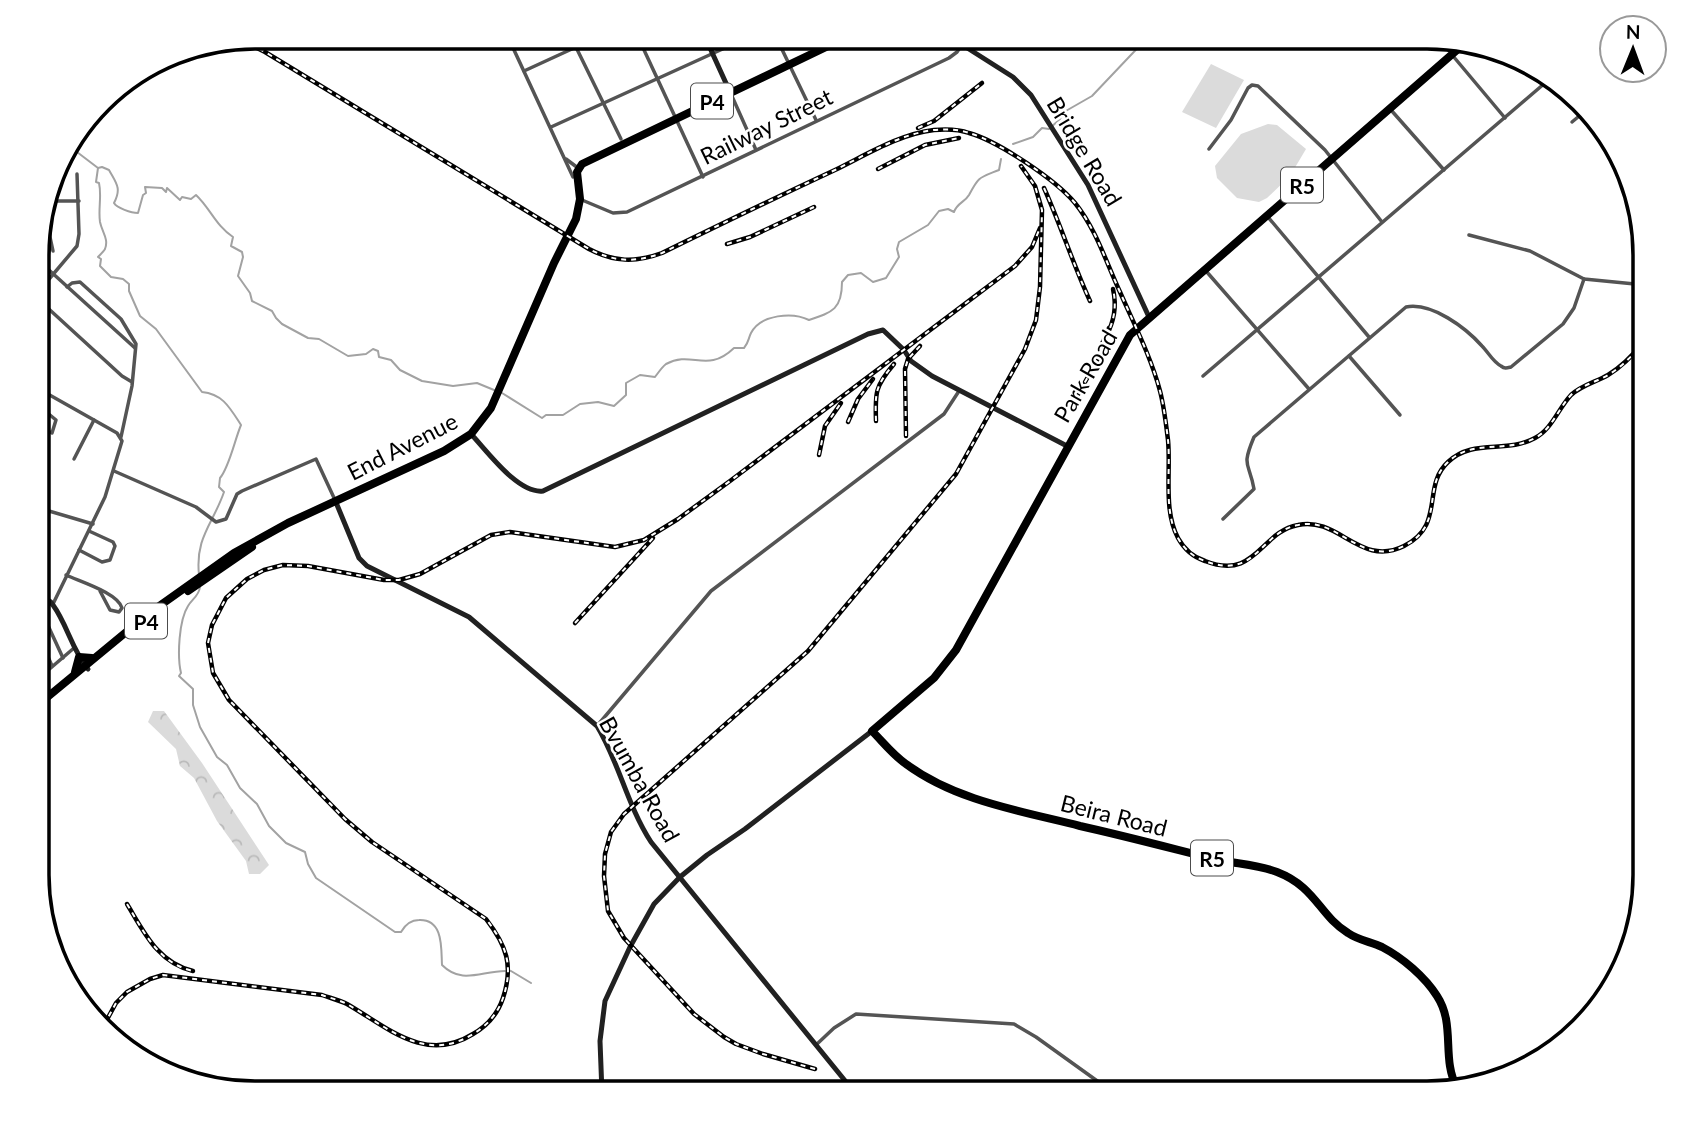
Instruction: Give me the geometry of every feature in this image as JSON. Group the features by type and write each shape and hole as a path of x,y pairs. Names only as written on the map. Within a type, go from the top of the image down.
{"highway":[{"name":"P4","path":"789,62 813,49"},
{"name":"P4","path":"576,168 674,116 819,49"},
{"name":"Park Road","path":"872,731 934,678 951,658 1124,344 1137,328 1456,51"},
{"name":"P4","path":"576,168 583,158 674,116"},
{"name":"End Avenue","path":"505,374 543,277 574,216 577,203 573,177 576,168"},
{"name":"End Avenue","path":"259,539 334,500 444,451 471,434 486,417 576,219 580,199 576,168"},
{"name":"P4","path":"49,695 174,595 259,539"},
{"name":"P4","path":"49,700 86,667 251,549 259,539"},
{"path":"74,674 79,657 94,658"},
{"name":"Beira Road","path":"872,731 908,766 956,792 1161,846 1276,871 1296,881 1313,895 1336,924 1348,934 1391,953 1410,967 1436,994 1447,1017 1448,1067 1453,1079"}],"street":[{"name":"End Avenue","path":"514,49 573,177"},
{"path":"524,71 571,49"},
{"path":"576,49 621,139"},
{"path":"643,49 702,177"},
{"path":"711,49 756,150"},
{"path":"551,127 724,49"},
{"path":"782,49 816,121"},
{"name":"Railway Street","path":"580,199 621,214 948,58 958,49"},
{"name":"Bridge Road","path":"968,49 1013,77 1031,95 1088,185 1149,317"},
{"path":"1452,55 1505,118"},
{"path":"1203,376 1543,85"},
{"path":"1209,149 1231,120 1246,91 1250,86 1256,86 1325,150 1382,222"},
{"path":"1390,109 1445,171"},
{"path":"1572,122 1579,116"},
{"name":"End Avenue","path":"562,155 576,168"},
{"path":"49,279 77,246 78,174"},
{"path":"56,201 79,201"},
{"path":"1267,215 1370,337"},
{"path":"1469,235 1530,251 1584,279 1633,284"},
{"path":"50,238 53,251"},
{"path":"1205,270 1310,390"},
{"path":"49,271 137,350"},
{"path":"1223,519 1254,489 1246,466 1246,456 1254,437 1406,307 1414,306 1450,319 1480,344 1499,365 1511,368 1563,324 1574,308 1584,279"},
{"path":"53,604 93,524 114,471 122,446 121,437 137,350 121,319 80,282 67,287"},
{"path":"49,310 132,382"},
{"path":"471,434 521,486 529,490 543,491 880,330 887,332 911,361 932,376 1067,446"},
{"path":"1349,356 1400,415"},
{"path":"597,726 711,591 944,414 960,389"},
{"path":"49,396 121,437"},
{"path":"49,415 56,420 52,433 49,432"},
{"path":"75,459 94,420"},
{"name":"Bvumba Road","path":"114,471 196,506 216,522 226,519 234,499 242,491 316,458 359,558 366,566 468,617 597,726 643,830 846,1081"},
{"path":"49,511 93,524"},
{"path":"79,550 102,562 110,560 114,553 113,542 89,531"},
{"path":"66,575 100,591 120,601 119,612 110,610 100,591"},
{"path":"49,601 86,667"},
{"path":"49,629 63,658"},
{"path":"49,670 74,648"},
{"path":"49,659 53,667"},
{"path":"602,1081 603,1009 611,986 654,904 680,877 872,731"},
{"path":"817,1044 846,1019 864,1013 928,1020 1014,1024 1097,1081"}],"green space":[{"path":"1211,64 1244,80 1216,128 1182,112"},
{"path":"1268,124 1277,125 1306,149 1290,176 1267,198 1259,202 1237,198 1217,178 1215,166 1241,134"},
{"path":"153,711 164,711 202,763 269,865 260,874 249,874 246,861 217,821 194,778 180,766 176,749 148,722"}],"waterway":[{"path":"1013,144 1033,137 1042,128 1049,129 1064,112 1092,96 1137,49"},
{"path":"77,152 98,168 96,182 100,188 100,222 106,242 105,249 98,257 101,259 100,266 111,277 123,279 129,284 129,291 140,316 156,329 202,392 221,399 241,425 229,461 220,478 219,487 224,492 202,540 198,562 199,575"},
{"path":"502,393 542,418 546,415 563,415 580,404 598,402 614,406 626,395 626,383 640,375 655,377 666,364 675,360 716,360 734,348 744,348 756,327 770,318 795,316 809,320 830,312 838,304 842,282 848,275 861,273 873,282 886,278 899,257 899,242 928,225 939,211 948,209 954,212 980,178 999,170 1001,159"},
{"path":"98,168 109,170 118,189 114,203 128,211 138,213 146,193 145,187 162,188 166,192 167,188 180,200 182,197 191,199 196,195 222,228 233,237 231,246 242,252 238,276 250,293 252,301 272,311 282,324 308,338 319,339 348,356 366,354 373,349 378,351 379,357 391,360 400,370 422,381 453,386 477,383 494,390"},
{"path":"200,587 183,620 179,676 193,689 193,705 200,727 217,757 227,765 240,788 257,804 269,826 286,843 305,852 316,878 395,932 401,932 408,923 416,920 433,924 440,936 442,965 449,971 464,976 505,971"},
{"path":"511,971 531,983"}],"railway":[{"path":"259,49 589,249 616,259 634,260 662,253 883,146 921,132 956,130 995,144 1055,183 1075,203 1089,224 1142,341 1160,391 1168,440 1169,503 1173,527 1180,542 1189,552 1201,559 1222,565 1236,565 1247,560 1285,529 1298,525 1313,524 1326,528 1375,551 1388,551 1404,546 1425,528 1436,483 1448,462 1468,450 1513,445 1535,438 1550,424 1571,395 1613,371 1633,354"},
{"path":"918,128 934,121 982,83"},
{"path":"878,169 925,145 959,138"},
{"path":"815,1069 736,1044 694,1014 624,938 608,911 604,876 605,854 611,832 624,814 808,651 956,474 1025,349 1036,320 1040,287 1042,210 1035,186 1021,166"},
{"path":"1044,188 1090,301"},
{"path":"727,244 750,237 814,207"},
{"path":"107,1019 116,1003 127,992 163,975 322,995 347,1004 392,1032 423,1044 455,1042 483,1027 498,1009 508,975 506,956 499,938 486,919 372,842 345,819 229,700 213,673 208,643 212,625 226,598 247,579 264,570 283,565 308,566 384,580 399,580 420,574 491,535 510,532 615,547 644,540 730,481 1015,266 1032,247 1040,228"},
{"path":"1106,337 1114,314 1113,289"},
{"path":"1098,353 1109,328"},
{"path":"906,436 905,369 908,359 920,346"},
{"path":"1075,400 1104,348"},
{"path":"876,421 877,390 894,364"},
{"path":"848,422 858,399 873,379"},
{"path":"819,455 825,426 841,403"},
{"path":"575,623 653,538"},
{"path":"127,904 161,954 193,971"}]}
